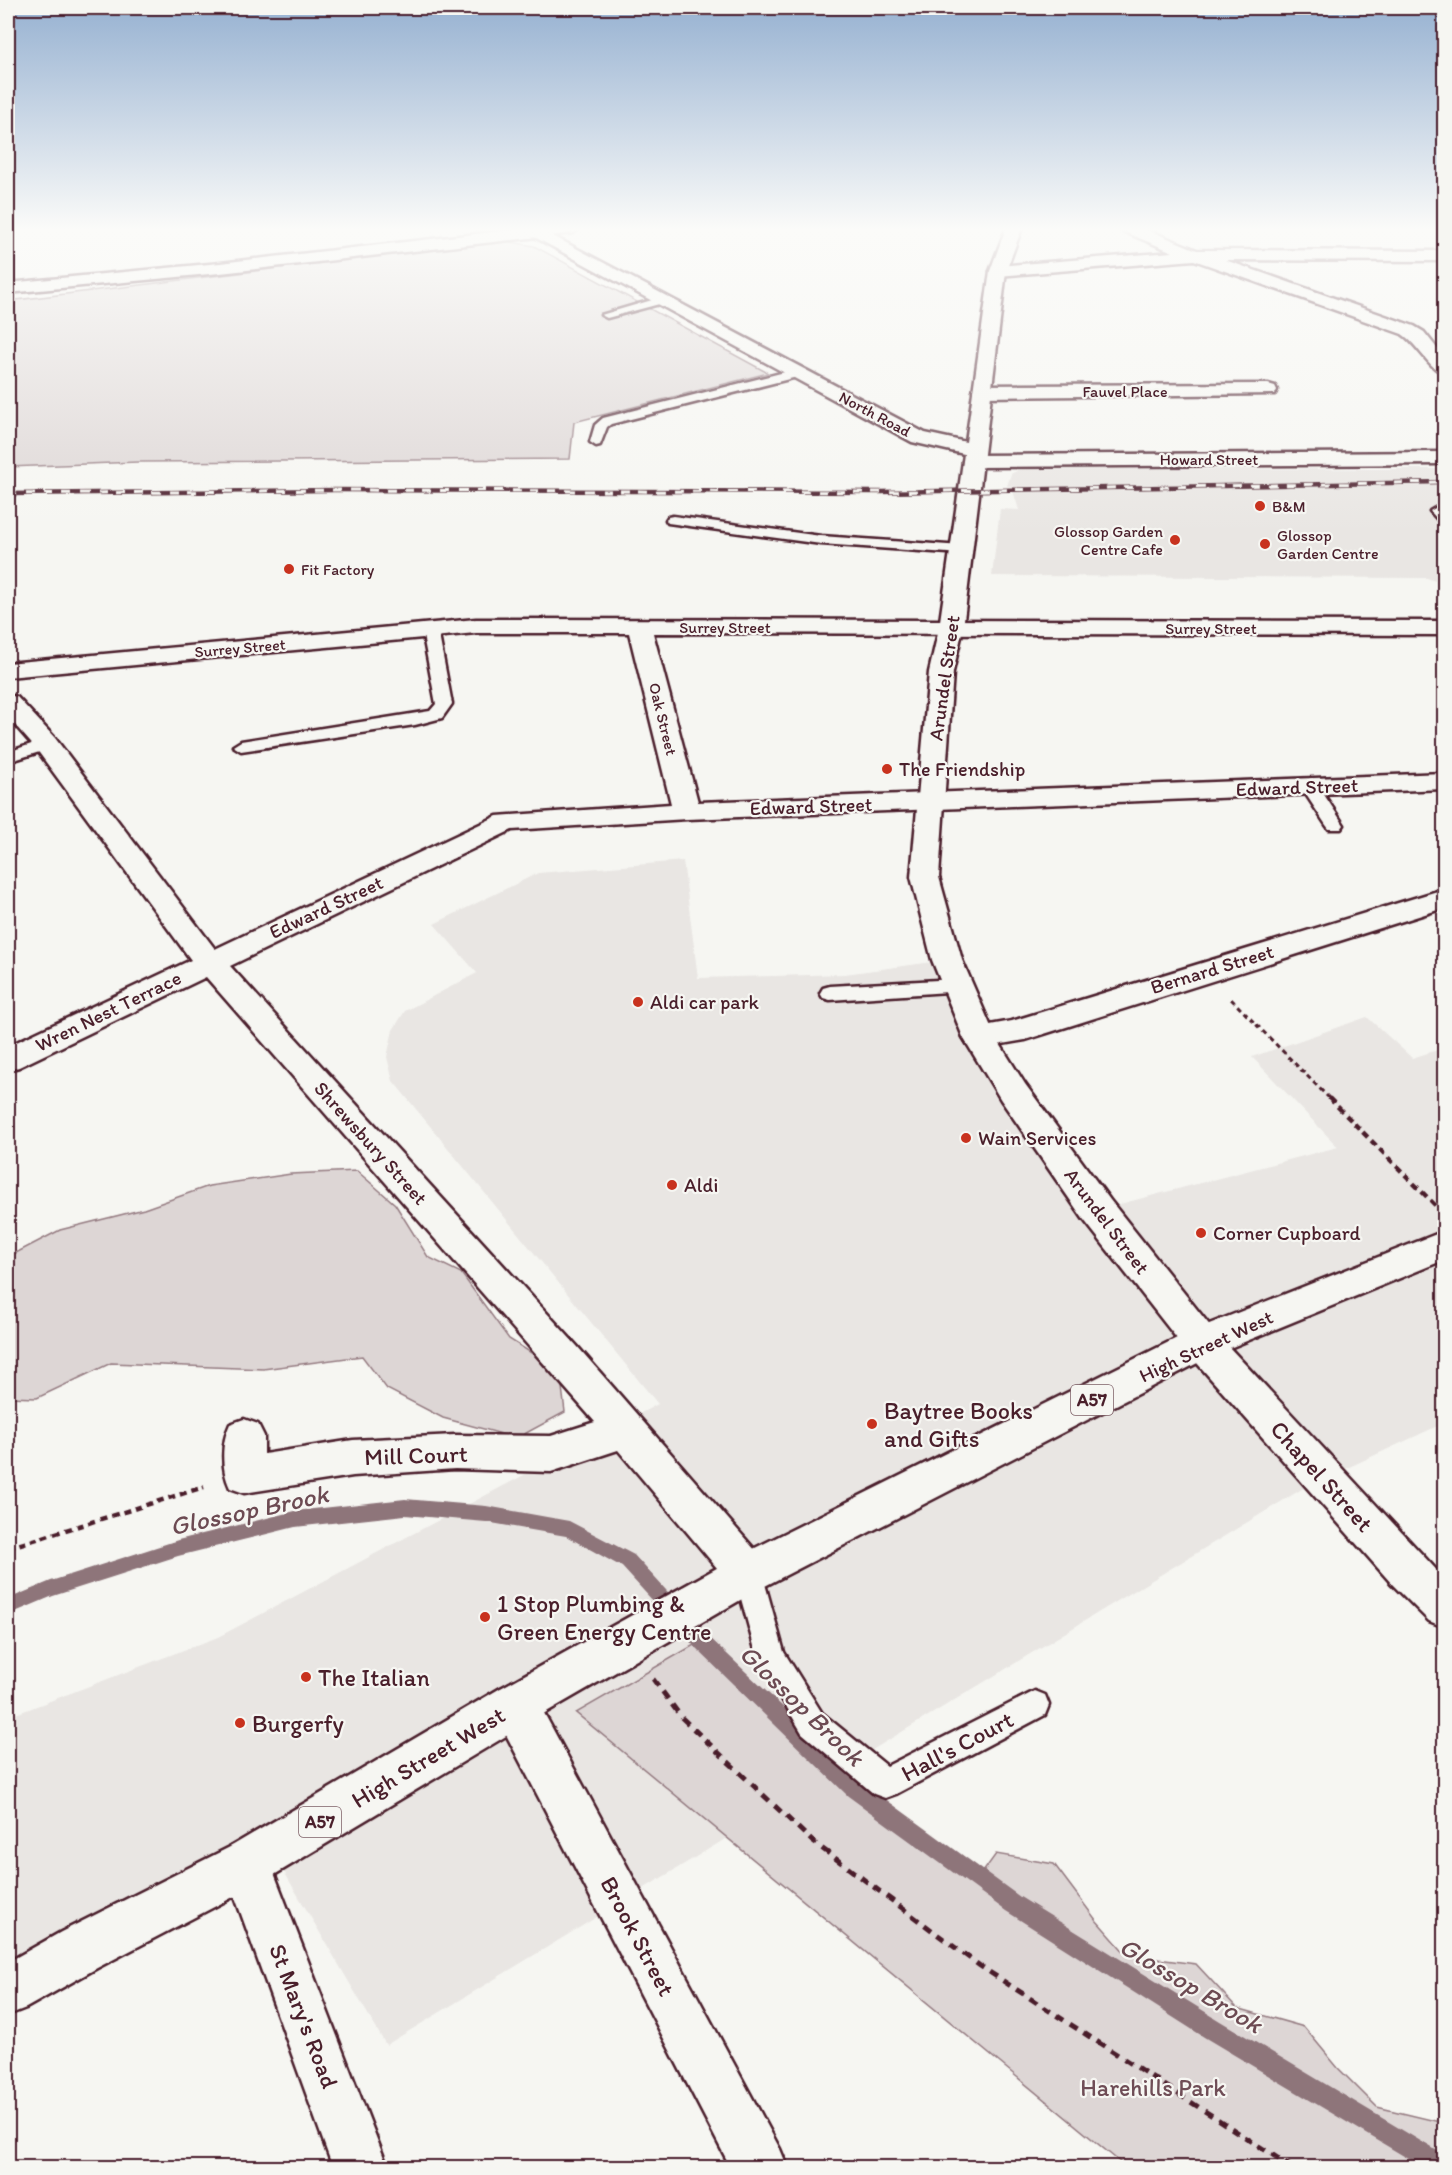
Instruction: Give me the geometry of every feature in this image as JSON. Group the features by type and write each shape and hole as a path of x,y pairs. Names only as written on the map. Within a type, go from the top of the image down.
{"street":[{"name":"North Road","path":"713,330 919,438 973,461"},
{"name":"Arundel Street","path":"990,330 951,628 941,672 925,877 956,986 979,1037 1013,1092 1097,1210 1202,1343"},
{"path":"1407,330 1427,335 1444,368"},
{"name":"Fauvel Place","path":"982,391 1268,390"},
{"name":"Howard Street","path":"973,461 1444,458"},
{"name":"Surrey Street","path":"8,670 476,626 1444,628"},
{"name":"Oak Street","path":"639,627 687,811"},
{"name":"Shrewsbury Street","path":"8,702 46,744 209,963 555,1348 748,1574"},
{"name":"Edward Street","path":"209,963 507,822 687,811 1444,781"},
{"name":"Bernard Street","path":"979,1037 1014,1032 1444,898"},
{"name":"Wren Nest Terrace","path":"8,1059 209,963"},
{"name":"High Street West","path":"748,1574 1202,1343 1444,1245"},
{"name":"Chapel Street","path":"1202,1343 1407,1570 1444,1607"},
{"name":"Mill Court","path":"244,1475 353,1458 455,1452 551,1454 625,1430"},
{"path":"244,1436 244,1475"},
{"name":"A57","path":"626,1642 748,1574"},
{"name":"High Street West","path":"8,1990 79,1950 246,1864 626,1642"},
{"name":"Brook Street","path":"515,1705 761,2168"},
{"name":"St Mary's Road","path":"246,1864 361,2168"}],"lane":[{"path":"596,442 601,424 607,421 796,373"},
{"path":"673,520 821,540 962,550"},
{"path":"240,746 436,715 444,704 430,630"},
{"path":"8,757 46,744"},
{"path":"1310,787 1335,825"},
{"path":"830,993 956,986"},
{"name":"Hall's Court","path":"748,1574 771,1657 812,1723 885,1784 1035,1705"}],"path":[{"path":"1203,972 1444,1215"},
{"path":"8,1548 244,1475"},
{"path":"626,1642 681,1718 812,1840 980,1966 1293,2168"}],"shaded area":[{"path":"1444,469 1444,584 1427,578 992,576 1000,509 1019,510 1013,491 1014,486 1007,486 1011,474 1018,470"},
{"path":"683,861 698,978 845,974 947,960 1097,1210 1338,1147 1252,1057 1367,1017 1412,1058 1444,1048 1444,1423 1302,1489 386,2045 263,1836 8,1975 8,1717 218,1637 658,1404 393,1081 387,1057 393,1030 405,1011 477,973 434,924 538,873"}],"green space":[{"path":"8,330 688,330 768,373 574,422 570,459 138,462 8,467"},
{"path":"357,1171 395,1204 428,1257 461,1273 509,1339 560,1371 565,1412 517,1438 443,1418 387,1389 362,1356 263,1369 111,1363 37,1398 8,1397 8,1257 60,1230 144,1209 209,1186 291,1174"},
{"name":"Harehills Park","path":"701,1641 855,1789 978,1879 996,1854 1054,1864 1096,1920 1127,1955 1196,1964 1237,2008 1304,2027 1338,2068 1377,2107 1444,2123 1444,2167 1126,2167 576,1713"}],"waterway":[{"name":"Glossop Brook","path":"8,1607 51,1589 178,1548 295,1519 405,1507 486,1514 569,1529 628,1561 701,1641 855,1789 1013,1904 1212,2029 1444,2167"}],"railway":[{"path":"8,494 335,490 881,492 1444,482"}],"place":[{"name":"B&M","path":"1260,506"},
{"name":"Glossop Garden Centre Cafe","path":"1175,540"},
{"name":"Glossop Garden Centre","path":"1265,544"},
{"name":"Fit Factory","path":"289,569"},
{"name":"The Friendship","path":"887,769"},
{"name":"Aldi car park","path":"638,1002"},
{"name":"Wain Services","path":"966,1138"},
{"name":"Aldi","path":"672,1185"},
{"name":"Corner Cupboard","path":"1201,1233"},
{"name":"Baytree Books and Gifts","path":"872,1424"},
{"name":"1 Stop Plumbing & Green Energy Centre","path":"485,1617"},
{"name":"The Italian","path":"306,1677"},
{"name":"Burgerfy","path":"240,1723"}]}
